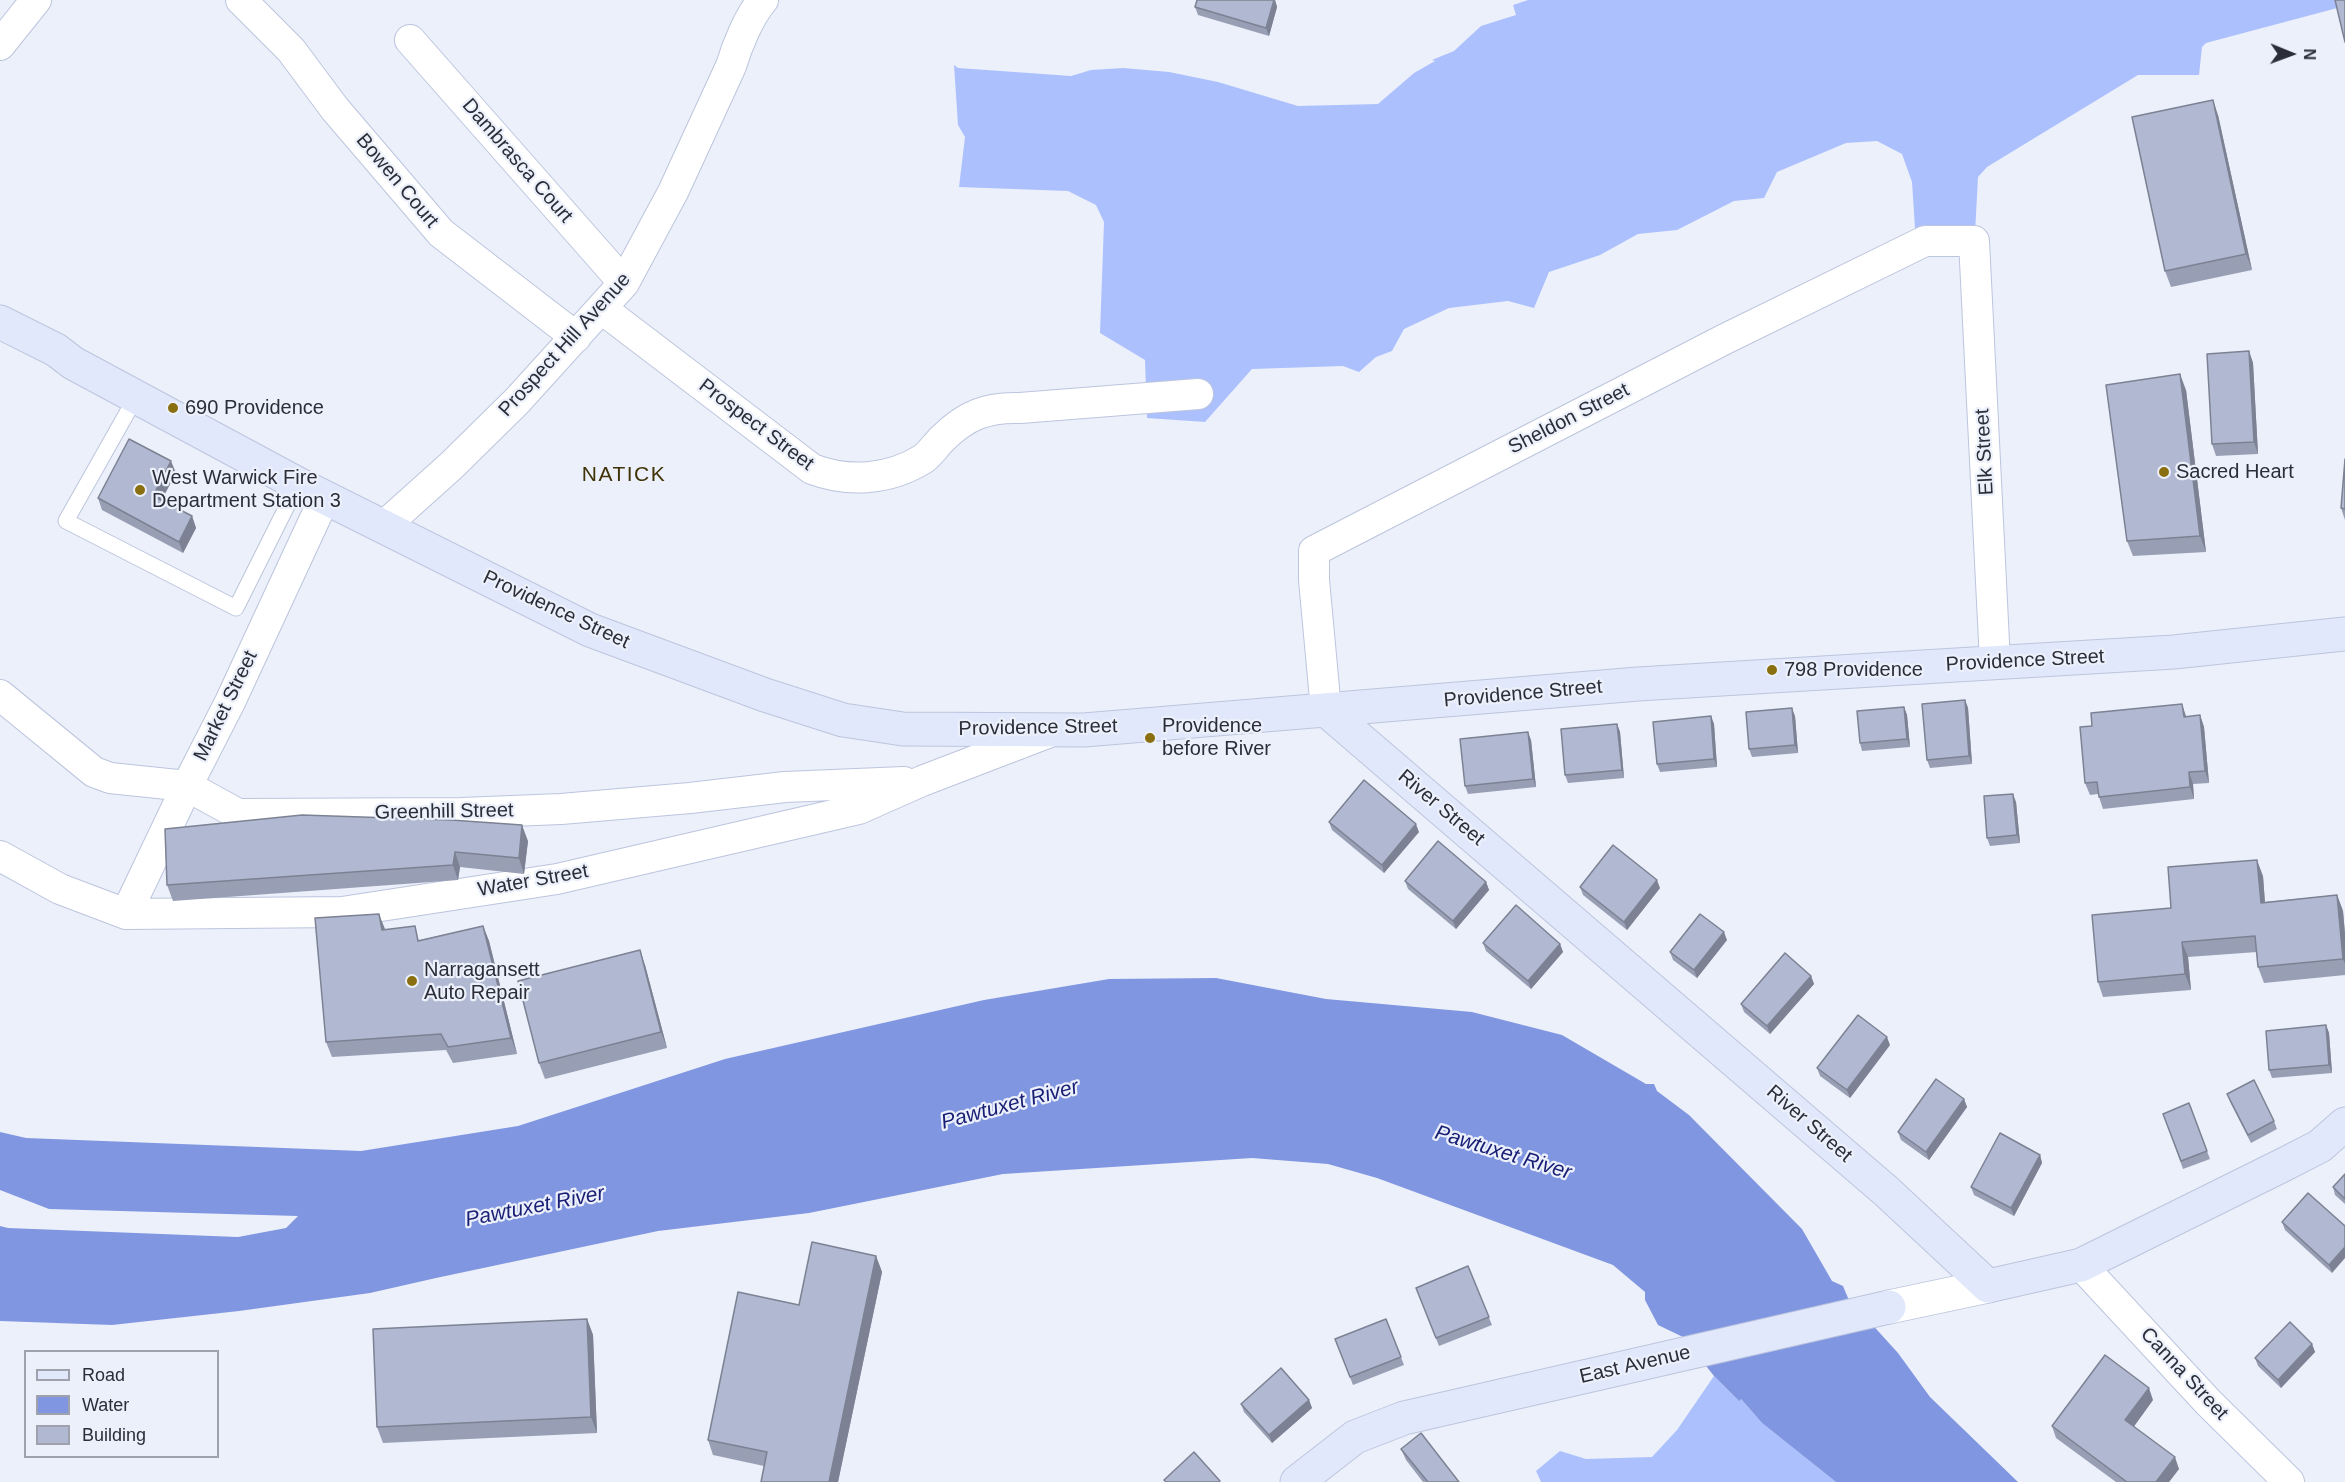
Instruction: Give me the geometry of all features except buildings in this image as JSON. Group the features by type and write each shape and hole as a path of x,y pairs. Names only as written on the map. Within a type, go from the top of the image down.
{"main road":[{"name":"Providence Street","path":"0,322 56,350 73,363 311,490 590,630 825,715 903,729 1084,729 1638,684 2174,652 2203,647 2345,634"},
{"name":"River Street","path":"1326,710 1886,1191 1988,1286"},
{"path":"1988,1286 2081,1264 2320,1146 2345,1124"},
{"name":"East Avenue","path":"1297,1482 1356,1437 1404,1418 1889,1307"}],"street":[{"path":"0,45 36,0"},
{"name":"Bowen Court","path":"241,0 291,50 335,109 441,233 576,337"},
{"name":"Prospect Hill Avenue","path":"383,527 486,432 624,283 673,192 731,66 737,48 757,6 763,0"},
{"name":"Dambrasca Court","path":"410,40 624,283"},
{"name":"Sheldon Street","path":"1326,710 1314,580 1314,551 1725,339 1925,241 1974,242"},
{"name":"Elk Street","path":"1974,242 1995,662"},
{"name":"Prospect Street","path":"602,309 812,469 840,477 870,478 904,468 925,458 957,424 979,412 1198,394"},
{"name":"Market Street","path":"126,914 230,702 311,490"},
{"name":"Greenhill Street","path":"0,695 94,772 110,778 187,786 238,814 427,813 561,809 785,787 922,782"},
{"name":"Water Street","path":"0,856 60,889 126,914 342,912 557,879 859,809 1057,729"},
{"name":"Canna Street","path":"2081,1264 2208,1401 2289,1482"},
{"name":"East Avenue","path":"1889,1307 1988,1286"}],"lane":[{"path":"136,397 66,520 236,608 311,490"}],"shaded area":[{"path":"1528,0 2345,0 2341,7 2206,43 2202,47 2199,75 2138,75 1987,167 1978,177 1975,233 1916,243 1912,182 1902,154 1877,141 1846,143 1777,172 1764,198 1734,201 1677,230 1638,234 1600,255 1549,272 1534,308 1508,301 1449,308 1404,329 1392,351 1376,357 1359,372 1343,366 1252,369 1205,422 1147,418 1145,360 1100,333 1104,222 1096,205 1068,191 959,187 965,137 958,125 954,65 958,68 1071,76 1091,70 1123,68 1169,72 1218,82 1298,106 1378,104 1414,73 1435,61 1432,60 1454,51 1481,26 1516,15 1513,5"},
{"path":"1714,1376 1738,1400 1740,1398 1762,1423 1836,1482 1541,1482 1536,1471 1560,1451 1586,1459 1652,1457 1677,1430"}],"water":[{"name":"Pawtuxet River","path":"1216,978 1326,999 1472,1012 1562,1035 1646,1084 1654,1084 1657,1091 1689,1115 1802,1229 1832,1281 1843,1286 1848,1298 1898,1353 1930,1397 2018,1482 1836,1482 1762,1423 1741,1399 1739,1401 1714,1376 1683,1337 1658,1325 1645,1300 1645,1292 1613,1265 1377,1178 1328,1164 1252,1158 1003,1174 809,1213 658,1231 370,1293 112,1325 0,1321 0,1226 238,1237 286,1228 298,1216 49,1209 0,1190 0,1132 26,1138 361,1151 518,1126 725,1059 984,1000 1109,979"}],"place":[{"name":"690 Providence","path":"173,408"},
{"name":"Sacred Heart","path":"2164,472"},
{"name":"West Warwick Fire Department Station 3","path":"140,490"},
{"name":"798 Providence","path":"1772,670"},
{"name":"Providence before River","path":"1150,738"},
{"name":"Narragansett Auto Repair","path":"412,981"}],"district":[{"name":"NATICK","path":"624,475"}]}
